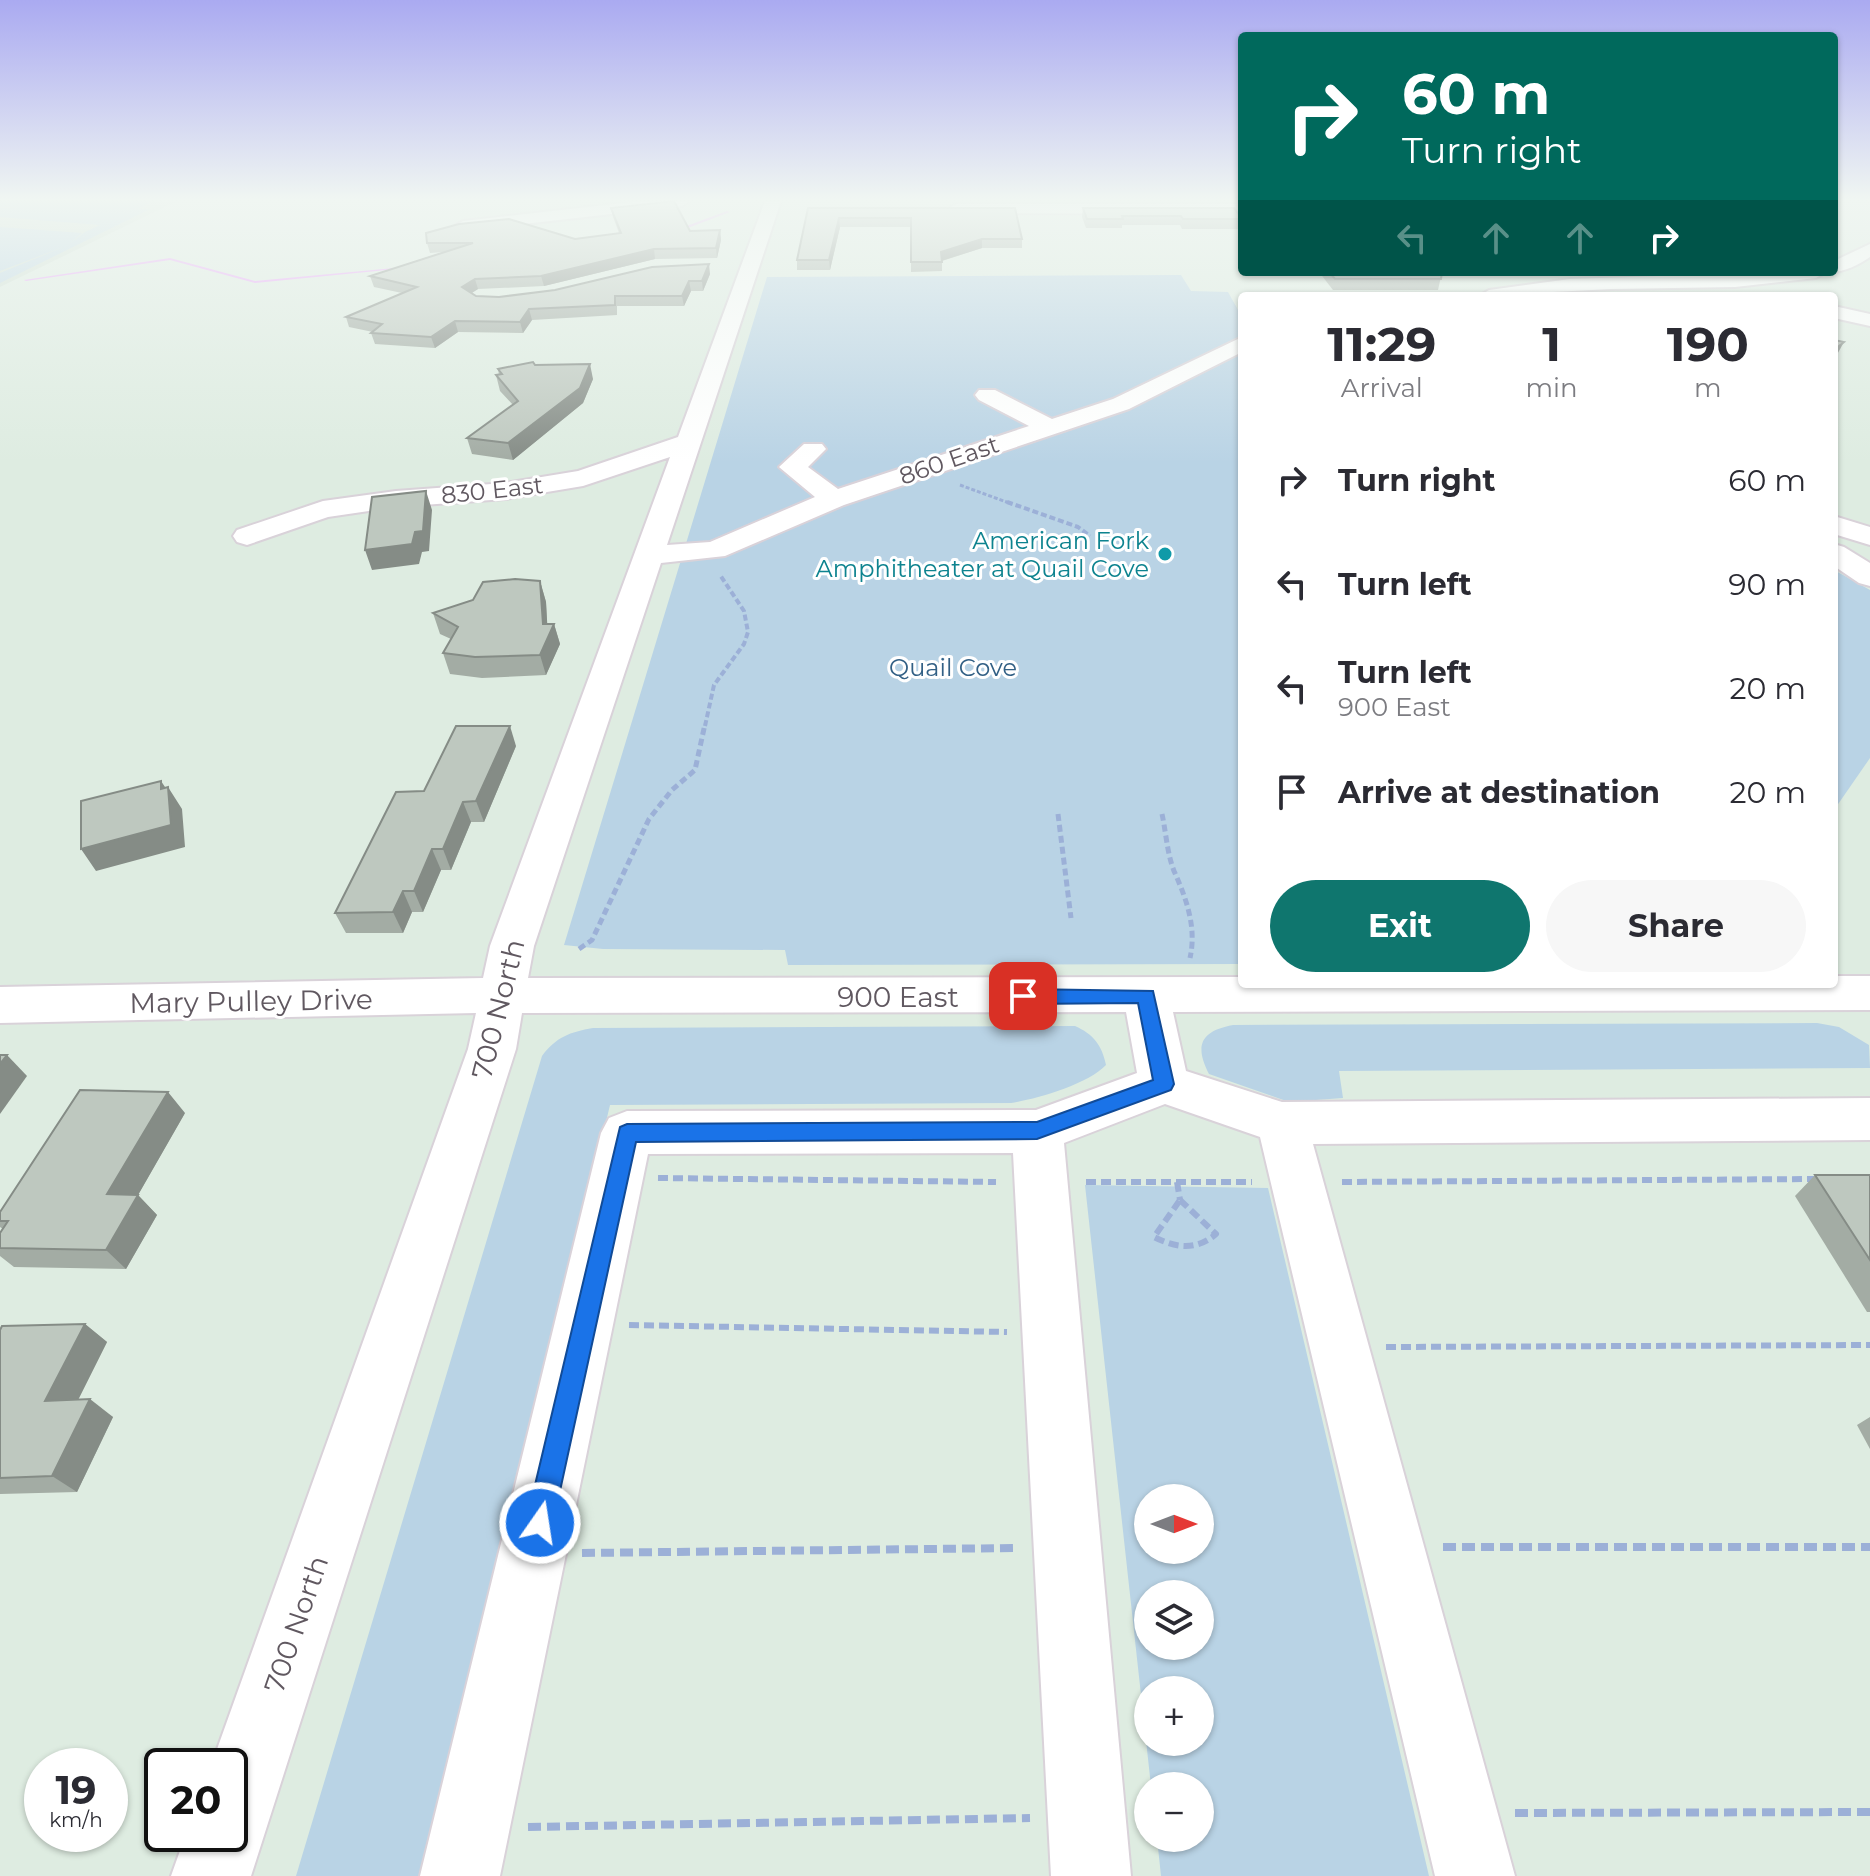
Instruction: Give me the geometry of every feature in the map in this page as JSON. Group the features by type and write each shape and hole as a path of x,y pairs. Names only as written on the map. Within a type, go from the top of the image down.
{"street":[{"name":"700 North","path":"248,1766 492,1049 512,946 689,442 732,289"},
{"path":"1513,292 1534,289"},
{"path":"1838,313 1870,320"},
{"name":"860 East","path":"651,555 715,550 834,499 905,475 932,485 955,470 1050,427 1121,404 1238,346"},
{"path":"987,395 1050,427"},
{"name":"830 East","path":"247,536 323,509 396,499 505,491 583,478 689,442"},
{"path":"813,449 792,467 834,499"},
{"path":"1838,526 1870,536"},
{"path":"1838,557 1870,577"},
{"path":"1146,996 1164,1084"},
{"name":"900 East","path":"502,997 1146,996 1862,1003"},
{"name":"Mary Pulley Drive","path":"0,1005 502,997"},
{"path":"466,1852 627,1133 1039,1156 1164,1084 1282,1123 1870,1119"},
{"path":"1282,1123 1475,1876"},
{"path":"1039,1156 1089,1847"},
{"path":"211,1876 219,1852"}],"path":[{"path":"955,470 1078,527 1090,536"},
{"path":"579,949 592,940 649,819 672,790 695,770 714,685 744,644 748,632 744,611 727,582 717,573"},
{"path":"1058,814 1071,918"},
{"path":"1162,814 1175,874 1182,882 1191,918 1188,924 1193,951 1189,962"},
{"path":"617,1178 1039,1156 1177,1182 1823,1179"},
{"path":"1177,1182 1180,1200 1216,1234 1207,1244 1187,1248 1167,1244 1154,1237 1180,1200"},
{"path":"584,1324 1052,1333"},
{"path":"1339,1346 1870,1345"},
{"path":"1391,1547 1870,1547"},
{"path":"533,1553 1068,1548"},
{"path":"1459,1813 1870,1812"},
{"path":"466,1852 1089,1847"}],"green space":[{"name":"Quail Cove","path":"763,289 1189,289 1228,292 1238,310 1238,964 788,965 785,950 603,949 564,945"},
{"path":"1838,572 1870,590 1870,758 1838,804"},
{"path":"1817,1023 1839,1027 1869,1045 1870,1068 1339,1071 1343,1098 1289,1102 1209,1074 1202,1055 1203,1041 1207,1035 1233,1025"},
{"path":"1075,1026 1096,1041 1106,1065 1075,1084 1011,1103 610,1105 426,1876 296,1876 542,1056 547,1050 564,1036 593,1028"},
{"path":"1085,1185 1268,1188 1429,1876 1161,1876 1158,1852 1214,1852 1214,1772 1149,1772 1148,1756 1214,1756 1214,1676 1139,1676 1137,1660 1214,1660 1214,1580 1134,1580 1134,1631"}],"building":[{"path":"413,289 464,289 476,296 499,297 561,289 685,289 682,296 615,296 615,305 529,309 520,322 455,321 431,337 371,333 382,324 346,317"},
{"path":"533,362 535,365 590,364 580,388 508,443 467,438 518,401 496,375 502,374 498,369"},
{"path":"426,491 423,531 415,532 412,544 365,550 372,497"},
{"path":"515,579 540,581 543,624 554,624 540,655 475,657 443,653 458,627 433,613 473,600 483,582"},
{"path":"456,726 510,726 476,801 463,802 443,849 432,849 414,891 403,891 393,912 335,913 396,792 424,791"},
{"path":"161,781 161,789 168,787 171,825 81,849 81,801"},
{"path":"80,1090 168,1092 107,1194 138,1195 106,1250 0,1248 0,1233 8,1221 0,1221 0,1212"},
{"path":"1815,1175 1870,1175 1870,1260"},
{"path":"85,1324 45,1401 90,1399 52,1476 0,1478 2,1326"}],"place":[{"name":"American Fork Amphitheater at Quail Cove","path":"1165,554"}],"route":[{"path":"540,1523 627,1133 1037,1131 1164,1084 1146,996 1023,996"}]}
